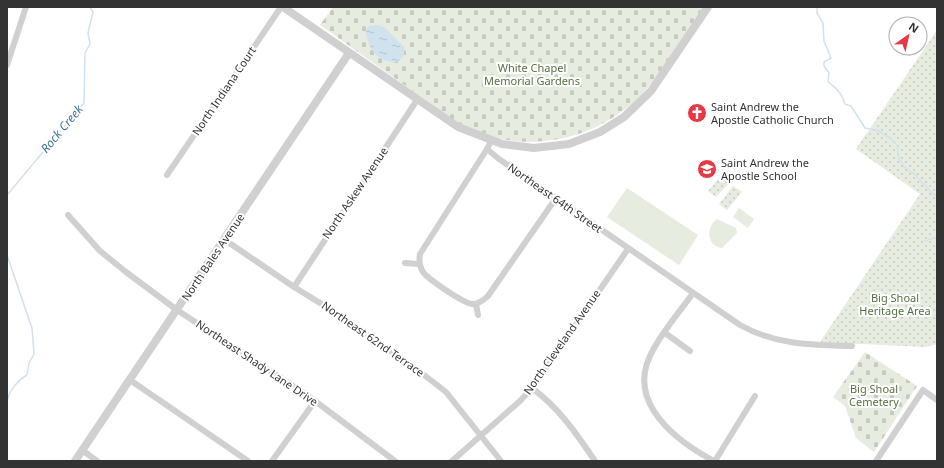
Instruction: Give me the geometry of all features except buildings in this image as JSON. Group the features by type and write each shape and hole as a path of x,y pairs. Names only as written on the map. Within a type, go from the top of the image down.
{"street":[{"path":"7,65 9,55 26,7"},
{"path":"282,7 458,127 491,140 514,146 554,146 569,144 608,127 624,117 646,97 708,7"},
{"name":"North Indiana Court","path":"167,175 282,7"},
{"name":"North Bales Avenue","path":"75,461 225,240 349,53"},
{"name":"North Askew Avenue","path":"294,287 417,100"},
{"path":"491,140 487,149 420,254 419,264 427,277 464,301 476,304 482,301 488,296 556,198"},
{"name":"Northeast 64th Street","path":"487,149 628,249 740,325 760,336 782,342 852,346"},
{"name":"Northeast Shady Lane Drive","path":"68,215 91,242 114,263 177,310 315,401 395,461"},
{"name":"Northeast 62nd Terrace","path":"225,240 294,287 333,311 419,371 446,392 501,461"},
{"name":"North Cleveland Avenue","path":"452,461 482,436 532,388 628,249"},
{"path":"405,263 419,264"},
{"path":"693,293 653,350 647,364 644,380 649,403 661,420 677,437 698,452 715,461 754,396"},
{"path":"476,304 478,315"},
{"path":"664,334 690,351"},
{"path":"130,380 248,461"},
{"path":"532,388 546,398 563,416 595,461"},
{"path":"876,461 923,390 937,400"},
{"path":"272,461 315,401"},
{"path":"82,450 97,461"}],"green space":[{"name":"White Chapel Memorial Gardens","path":"333,7 704,7 658,75 640,96 623,111 582,133 560,139 538,142 515,141 492,137 470,129 448,117 320,25"},
{"name":"Big Shoal Heritage Area","path":"937,30 937,344 925,347 820,342 920,194 856,149 919,56 928,56 928,43"},
{"path":"722,175 730,182 716,197 708,191"},
{"path":"733,186 742,192 727,210 719,204"},
{"path":"627,188 698,235 679,265 607,217"},
{"path":"739,208 754,219 748,228 733,217"},
{"path":"717,219 736,228 737,233 722,248 713,244 709,236 711,227"},
{"name":"Big Shoal Cemetery","path":"865,352 917,386 874,452 856,438 845,406 833,397"}],"water":[{"path":"378,25 384,27 404,47 404,55 398,62 385,61 372,50 366,31 368,26"}],"waterway":[{"name":"Rock Creek","path":"7,195 84,103 85,53 90,44 88,33 93,12 90,7"},
{"path":"817,7 817,13 823,23 824,41 831,58 824,62 824,66 829,73 828,81 840,93 845,104 851,106 865,128 877,130 890,138 898,146 898,155 901,163 916,175 932,194 937,195"},
{"path":"925,241 937,237"},
{"name":"Rock Creek","path":"7,255 32,328 34,354 29,363 27,375 14,387 9,395 7,403"}],"place":[{"name":"Saint Andrew the Apostle Catholic Church","path":"697,113"},
{"name":"Saint Andrew the Apostle School","path":"707,169"}]}
